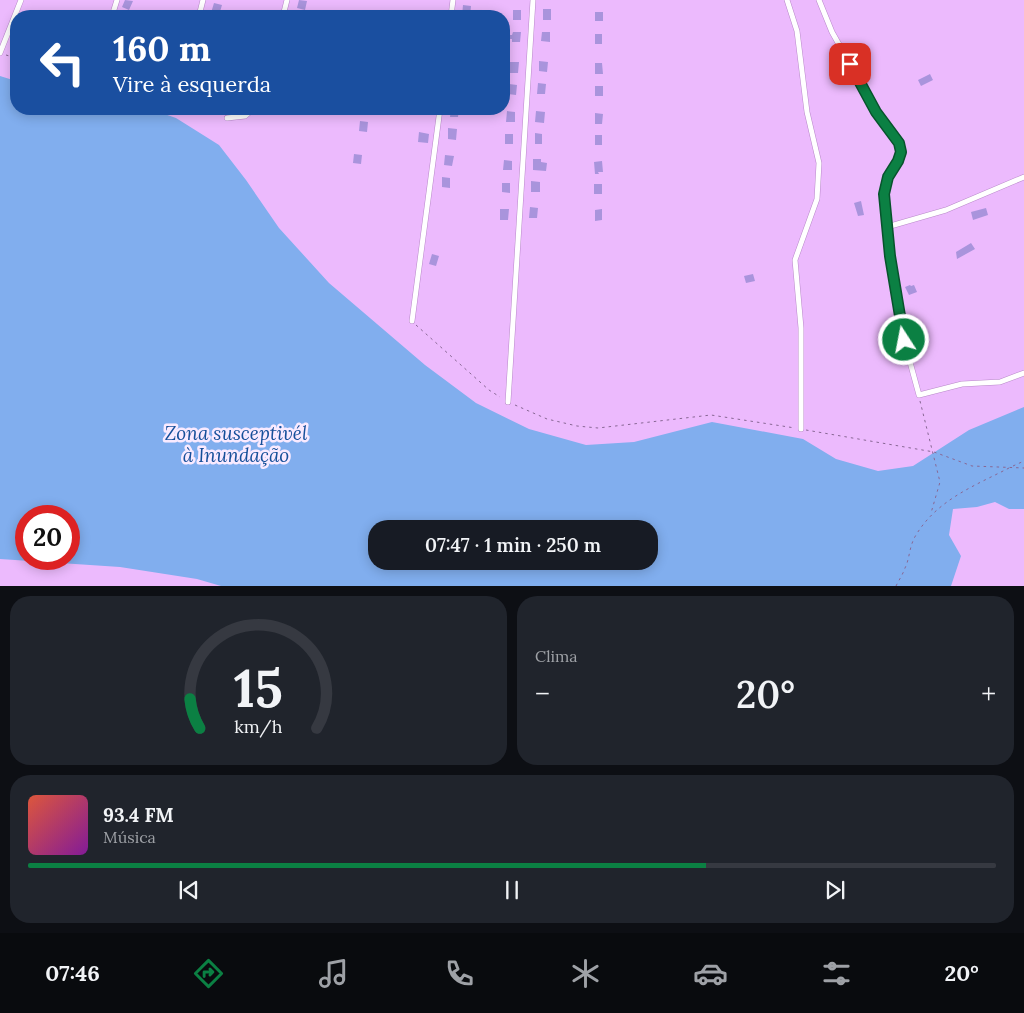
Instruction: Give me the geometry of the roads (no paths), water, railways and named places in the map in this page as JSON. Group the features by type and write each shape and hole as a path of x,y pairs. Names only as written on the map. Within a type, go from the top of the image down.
{"lane":[{"path":"508,402 533,0"},
{"path":"787,0 797,31 807,112 819,163 816,199 795,260 801,328 801,429"},
{"path":"819,0 832,32 876,112 899,143 901,152 888,177 884,194 898,309 918,395 962,384 1000,382 1024,373"},
{"path":"0,53 10,29"},
{"path":"227,118 246,115"},
{"path":"412,321 439,115"},
{"path":"888,227 946,210 1023,178 1024,185"}],"water":[{"name":"Zona susceptivél à Inundação","path":"0,76 10,79 10,115 167,115 176,118 219,145 279,228 329,283 425,365 476,403 529,429 586,445 634,442 712,422 803,439 836,459 878,471 913,466 969,430 1024,407 1024,509 1009,509 995,502 977,507 953,509 949,535 961,556 951,586 221,586 197,579 120,567 80,564 80,505 15,505 15,560 0,559"}]}
